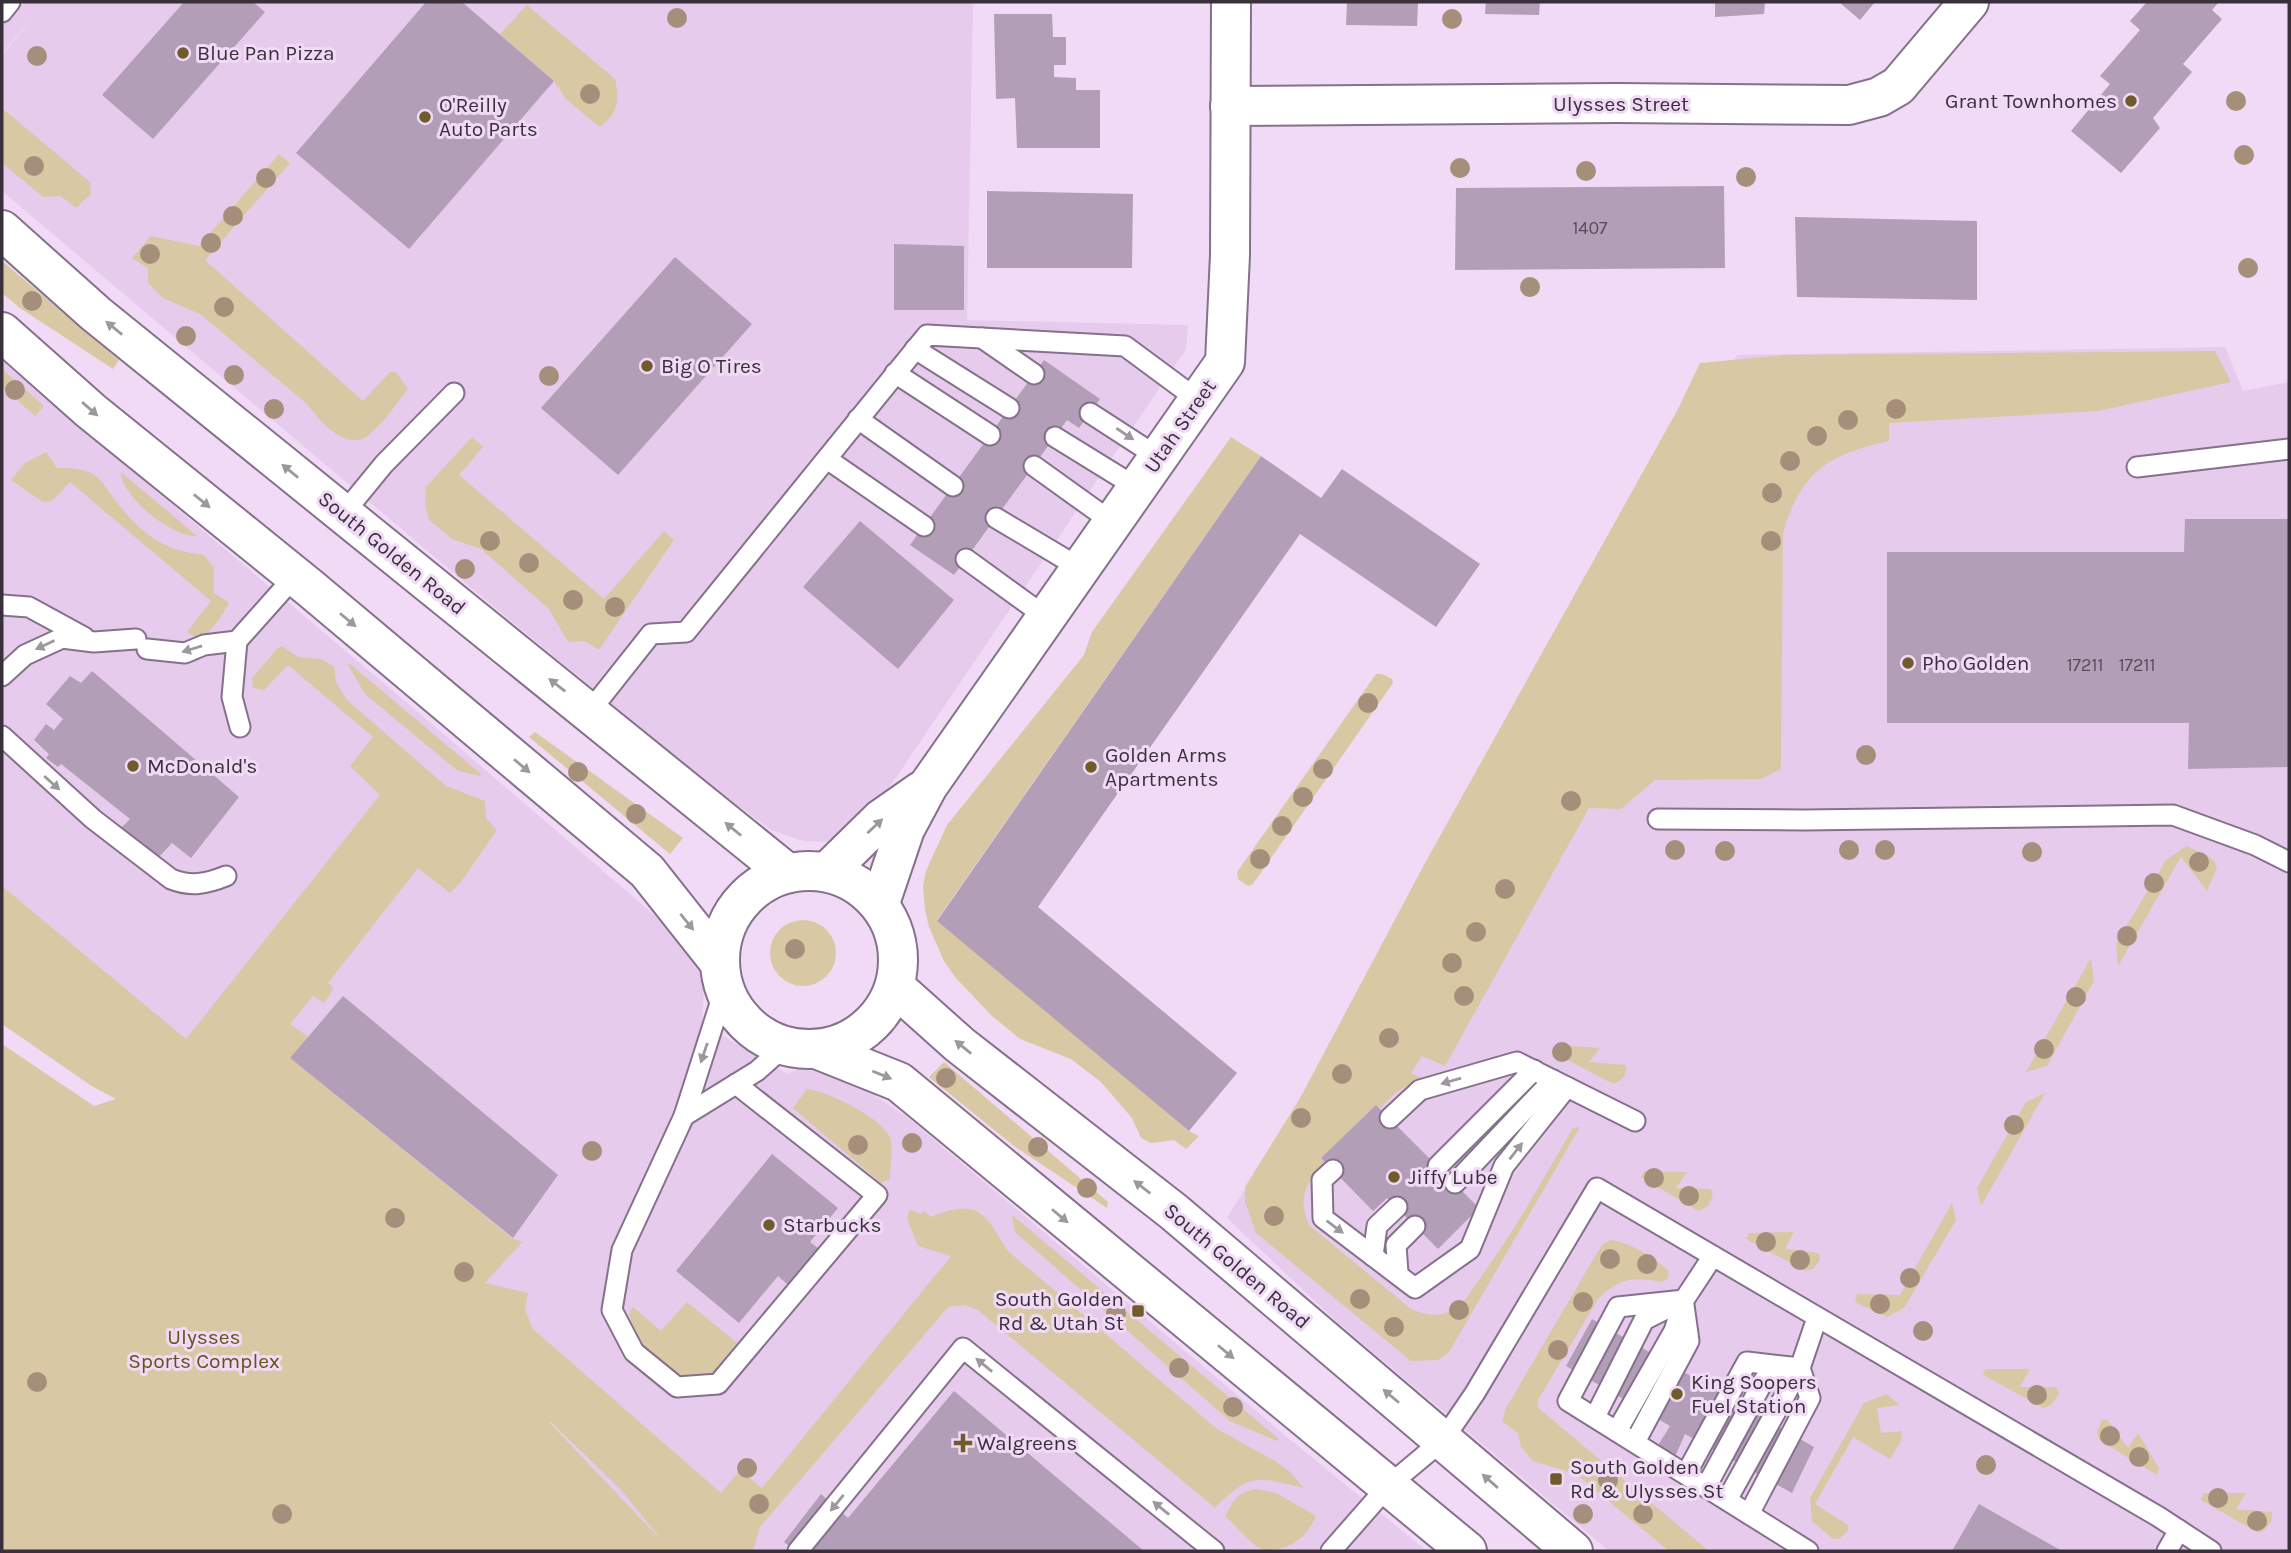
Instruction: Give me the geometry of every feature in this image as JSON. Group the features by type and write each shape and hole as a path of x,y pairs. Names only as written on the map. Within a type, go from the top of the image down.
{"main road":[{"name":"Utah Street","path":"880,904 905,830 928,786 1225,362 1230,255 1231,2"},
{"name":"Ulysses Street","path":"1230,106 1603,103 1849,105 1879,97 1898,86 1969,2"},
{"name":"South Golden Road","path":"2,230 96,314 786,872"},
{"path":"2,332 91,411 295,576 647,871 722,976 732,1007 751,1029 899,1082 1467,1551"},
{"name":"Utah Street","path":"827,872 881,819 928,786"},
{"path":"722,976 726,925 744,899 786,872 827,872 860,885 880,904 896,934 899,967 895,987 881,1014 848,1041 802,1048"},
{"name":"South Golden Road","path":"895,987 960,1045 1174,1212 1573,1551"}],"lane":[{"path":"2,12 10,2"},
{"path":"590,711 651,634 686,632 927,335 1125,346 1198,400"},
{"path":"981,338 1034,374"},
{"path":"915,349 1009,408"},
{"path":"895,373 990,435"},
{"path":"344,514 384,464 454,393"},
{"path":"1090,412 1158,457"},
{"path":"858,419 953,486"},
{"path":"1055,437 1136,487"},
{"path":"2137,467 2289,449"},
{"path":"827,458 924,526"},
{"path":"1034,466 1112,522"},
{"path":"996,518 1080,568"},
{"path":"966,559 1046,617"},
{"path":"240,727 232,697 237,641 295,576"},
{"path":"2,605 29,607 94,642"},
{"path":"2,676 25,655 62,638 141,644 185,653 204,645 237,641"},
{"path":"2,736 93,818 171,879 185,885 208,883 226,876"},
{"path":"1658,819 1805,820 2173,815 2255,845 2289,862"},
{"path":"722,976 684,1116 622,1250 612,1310 634,1352 677,1387 718,1384 877,1195 736,1084"},
{"path":"684,1116 757,1071 802,1048"},
{"path":"1438,1166 1525,1066"},
{"path":"1390,1118 1420,1090 1525,1066 1634,1121"},
{"path":"1455,1183 1560,1083"},
{"path":"1333,1170 1322,1180 1323,1217 1415,1288 1470,1250 1504,1166 1560,1083"},
{"path":"1331,1551 1388,1486 1443,1440 1475,1393 1597,1188 2211,1551"},
{"path":"1373,1256 1377,1226 1397,1207"},
{"path":"1398,1273 1396,1245 1415,1226"},
{"path":"1617,1431 1674,1331 1684,1300 1713,1256"},
{"path":"1684,1300 1618,1307 1568,1401 1808,1551"},
{"path":"1595,1417 1644,1320 1684,1300"},
{"path":"1634,1442 1689,1341 1684,1300"},
{"path":"1727,1500 1800,1368 1817,1318"},
{"path":"798,1551 962,1348 1214,1551"},
{"path":"1686,1474 1747,1362 1800,1368"},
{"path":"1706,1487 1764,1380 1800,1368"},
{"path":"1749,1514 1810,1398 1800,1368"},
{"path":"2167,1551 2179,1530"}],"shaded area":[{"path":"2,2 973,2 967,320 1188,325 1186,349 895,779 858,829 834,842 803,841 771,830 710,785 476,592 2,191 2,55 40,10 2,53"},
{"path":"2225,347 2243,391 2289,382 2289,1551 1609,1551 1336,1321 1227,1218 1539,707 1737,355"},
{"path":"2,361 674,932 696,962 704,985 702,1024 788,1074 804,1067 840,1072 907,1117 1293,1442 1427,1551 671,1551 330,1189 2,907"}],"green space":[{"path":"527,5 615,79 617,94 614,112 599,127 566,99 554,81 500,34"},
{"path":"2,108 90,182 91,194 76,208 61,196 43,197 2,163"},
{"path":"279,154 290,163 205,260 363,401 390,372 396,372 408,389 380,425 360,439 351,440 334,432 307,404 200,314 163,298 148,283 148,268 132,258 151,236 199,246"},
{"path":"2,261 119,360 113,369 20,308 2,293"},
{"path":"2215,351 2231,382 2098,411 1889,423 1889,441 1834,459 1809,480 1790,512 1783,533 1781,769 1761,779 1655,780 1621,809 1589,808 1445,1066 1422,1056 1411,1073 1422,1078 1398,1091 1381,1108 1376,1105 1321,1158 1325,1162 1305,1191 1305,1215 1309,1225 1411,1309 1426,1314 1442,1314 1457,1307 1469,1294 1519,1220 1573,1128 1580,1127 1449,1352 1438,1360 1411,1361 1256,1233 1245,1202 1245,1187 1299,1100 1425,863 1678,409 1700,363 1784,355"},
{"path":"2,369 44,406 35,416 2,387"},
{"path":"472,437 483,447 459,475 604,599 664,531 674,540 599,650 585,641 568,642 549,609 481,549 452,539 429,520 425,504 426,487"},
{"path":"1231,437 1261,456 937,920 1189,1131 1199,1136 1186,1149 1174,1140 1151,1143 1141,1138 1132,1118 1101,1082 1071,1059 1020,1039 992,1016 955,977 944,961 929,927 923,886 926,871 947,825 1084,655 1092,632"},
{"path":"46,452 57,468 89,472 97,478 134,522 153,538 176,549 204,555 214,568 214,593 229,603 216,623 200,640 187,632 211,601 70,482 52,501 43,502 11,480 25,463"},
{"path":"121,472 197,536 175,530 150,514 130,493 123,482"},
{"name":"Ulysses Sports Complex","path":"282,646 298,657 321,659 334,667 336,682 347,700 446,786 485,801 486,818 497,830 461,882 450,893 418,868 328,983 334,988 324,1003 313,996 290,1024 309,1037 290,1058 512,1238 522,1242 485,1283 528,1293 525,1310 533,1329 721,1493 740,1470 762,1488 951,1256 918,1246 907,1218 910,1209 921,1214 925,1211 930,1217 959,1209 978,1212 992,1225 1007,1250 1217,1429 1275,1461 1289,1471 1304,1488 1275,1481 1255,1480 1237,1488 1215,1508 978,1310 965,1305 948,1307 760,1527 753,1551 2,1551 2,1044 94,1106 116,1099 90,1085 2,1024 2,886 186,1039 380,795 350,766 373,737 288,665 264,690 253,688 252,678","holes":["551,1422 622,1491 663,1542 550,1423"]},
{"path":"349,663 481,774 480,776 458,771 365,694"},
{"path":"1376,674 1392,679 1393,683 1253,884 1248,886 1238,879 1237,872"},
{"path":"535,732 683,838 670,854 529,737"},
{"path":"2187,846 2214,860 2217,868 2207,891 2181,857 2118,966 2116,944 2166,860"},
{"path":"796,920 810,920 822,925 831,934 836,953 834,966 827,977 810,986 796,986 784,981 775,972 770,960 770,946 775,934 784,925"},
{"path":"2091,958 2094,981 2047,1066 2026,1072"},
{"path":"1557,1045 1600,1048 1589,1062 1626,1065 1625,1075 1613,1084 1553,1052"},
{"path":"944,1062 1108,1202 1107,1208 1014,1146 929,1077"},
{"path":"807,1089 855,1107 879,1123 887,1132 892,1145 890,1179 881,1183 793,1108"},
{"path":"2045,1093 1981,1206 1977,1188 2026,1102"},
{"path":"1644,1171 1687,1172 1676,1188 1711,1189 1713,1195 1708,1206 1698,1211 1641,1177"},
{"path":"1952,1203 1956,1220 1904,1308 1887,1317 1855,1302 1857,1294 1900,1295"},
{"path":"1012,1215 1279,1439 1277,1441 1230,1421 1015,1232"},
{"path":"1794,1232 1785,1249 1819,1253 1820,1260 1813,1269 1805,1271 1746,1239 1749,1233"},
{"path":"1611,1240 1627,1244 1650,1256 1669,1272 1668,1278 1662,1282 1627,1280 1613,1286 1598,1299 1538,1400 1537,1407 1709,1551 1669,1551 1576,1474 1533,1461 1521,1447 1518,1433 1502,1421 1506,1408 1597,1253 1603,1244"},
{"path":"687,1302 737,1343 716,1370 704,1377 684,1376 656,1359 640,1342 629,1315 633,1307 661,1331"},
{"path":"1985,1369 2030,1369 2020,1387 2056,1387 2059,1394 2051,1405 2044,1408 1983,1375"},
{"path":"1886,1394 1900,1405 1877,1408 1881,1433 1902,1431 1901,1441 1890,1459 1853,1437 1815,1504 1848,1525 1848,1531 1840,1538 1833,1539 1812,1521 1810,1498 1864,1403"},
{"path":"2107,1419 2128,1448 2138,1433 2159,1468 2157,1475 2099,1440 2097,1432 2102,1420"},
{"path":"1257,1489 1276,1493 1316,1516 1302,1537 1280,1549 1262,1549 1225,1516 1237,1497"},
{"path":"2203,1493 2246,1493 2236,1509 2272,1512 2272,1520 2264,1531 2257,1532 2201,1500"}],"building":[{"name":"Blue Pan Pizza","path":"184,2 253,2 265,12 153,139 102,95"},
{"name":"O'Reilly Auto Parts","path":"426,2 462,2 554,81 409,249 296,153"},
{"path":"1347,2 1418,2 1417,26 1346,25"},
{"path":"1486,2 1540,2 1539,15 1485,14"},
{"path":"1715,2 1765,2 1764,14 1715,17"},
{"path":"1839,2 1875,2 1860,20"},
{"name":"Grant Townhomes","path":"2147,2 2219,2 2212,10 2222,19 2183,64 2192,72 2153,118 2160,128 2121,173 2071,131 2110,84 2100,76 2140,30 2130,21"},
{"path":"994,14 1052,14 1053,37 1066,37 1066,65 1054,65 1054,77 1076,78 1076,90 1100,90 1100,148 1017,148 1015,98 996,99"},
{"path":"1724,186 1725,268 1455,270 1456,188"},
{"path":"987,191 1133,194 1132,268 987,268"},
{"path":"1795,217 1977,221 1977,300 1797,297"},
{"path":"894,244 964,246 964,310 894,310"},
{"name":"Big O Tires","path":"675,257 752,324 618,475 541,408"},
{"path":"1044,360 1100,399 1079,428 1067,420 954,575 910,545"},
{"name":"Golden Arms Apartments","path":"1261,456 1321,498 1342,469 1480,564 1436,627 1300,534 1038,907 1237,1073 1189,1131 937,921"},
{"path":"2185,519 2289,519 2289,767 2188,769 2189,723 1887,723 1887,552 2184,552"},
{"path":"860,521 954,600 898,669 803,587"},
{"name":"McDonald's","path":"92,671 239,797 191,858 172,843 157,859 120,829 130,819 61,764 58,767 46,758 49,754 34,740 46,724 54,730 63,719 46,704 70,676 81,683"},
{"path":"343,996 558,1175 513,1238 290,1058"},
{"name":"Jiffy Lube","path":"1376,1105 1479,1208 1438,1249 1387,1198 1373,1211 1321,1158"},
{"name":"Starbucks","path":"772,1154 838,1208 810,1242 818,1248 788,1285 778,1276 739,1323 676,1271"},
{"path":"1592,1319 1814,1447 1792,1493 1685,1434 1675,1457 1657,1447 1670,1426 1566,1366"},
{"name":"Walgreens","path":"954,1391 1144,1551 796,1551 784,1542 821,1494 848,1518"},
{"path":"1979,1504 2062,1551 1952,1551"}],"place":[{"name":"Blue Pan Pizza","path":"183,53"},
{"name":"Grant Townhomes","path":"2131,101"},
{"name":"O'Reilly Auto Parts","path":"425,117"},
{"name":"Big O Tires","path":"647,366"},
{"name":"Pho Golden","path":"1908,663"},
{"name":"McDonald's","path":"133,766"},
{"name":"Golden Arms Apartments","path":"1091,767"},
{"name":"Jiffy Lube","path":"1394,1177"},
{"name":"Starbucks","path":"769,1225"},
{"name":"South Golden Rd & Utah St","path":"1138,1311"},
{"name":"King Soopers Fuel Station","path":"1677,1394"},
{"name":"Walgreens","path":"963,1443"},
{"name":"South Golden Rd & Ulysses St","path":"1556,1479"}]}
